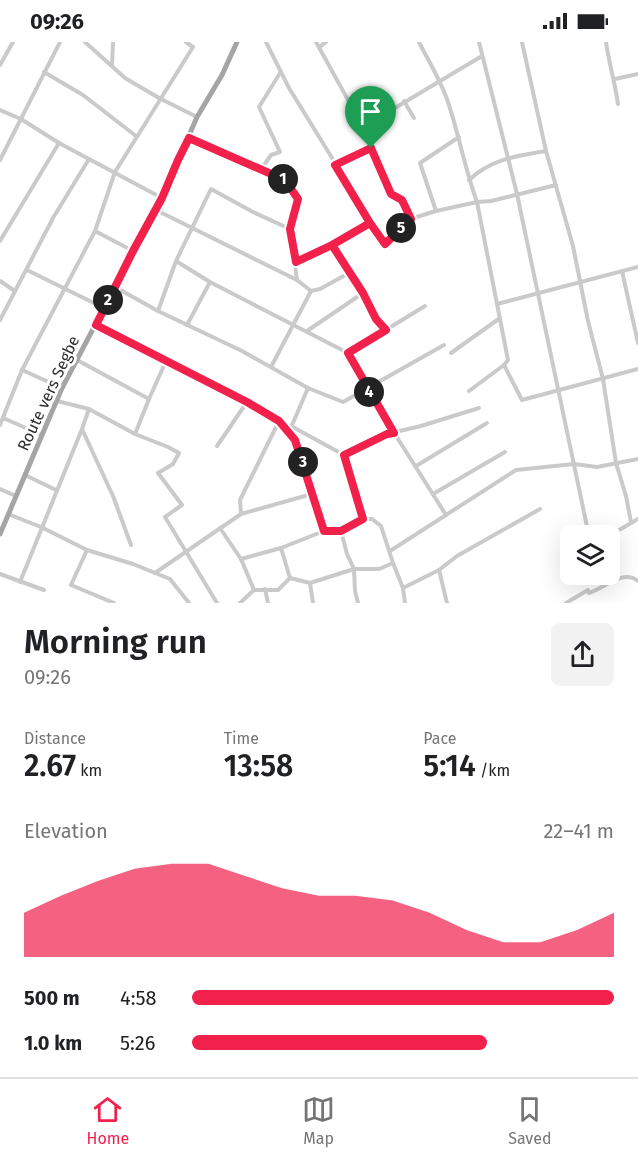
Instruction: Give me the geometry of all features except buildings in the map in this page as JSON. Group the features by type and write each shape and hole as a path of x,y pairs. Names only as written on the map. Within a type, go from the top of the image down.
{"main road":[{"name":"Route vers Segbe","path":"0,534 62,388 162,198 197,117 222,75 237,42"}],"street":[{"path":"0,65 13,42"},
{"path":"0,160 60,42"},
{"path":"85,42 125,78 197,117"},
{"path":"112,65 113,42"},
{"path":"0,424 22,370 95,231 115,172 159,98 193,47 186,42"},
{"path":"266,42 280,73 385,244 411,219 436,211 491,201 556,185"},
{"path":"326,42 317,44 363,128 391,194 402,200 411,219"},
{"path":"419,42 439,81 459,137 469,180 477,202 508,360 469,391"},
{"path":"478,42 518,194 587,525"},
{"path":"522,42 546,151 573,246 588,321 603,379 616,463 631,522"},
{"path":"606,42 609,63 615,79 618,104"},
{"path":"363,128 404,101 482,56"},
{"path":"44,72 83,95 136,136"},
{"path":"262,168 271,155 280,152 259,107 280,73"},
{"path":"615,79 638,74"},
{"path":"404,101 414,118"},
{"path":"0,110 21,119 59,143 162,198"},
{"path":"436,211 420,163 459,137"},
{"path":"189,138 285,180 298,199 290,229 297,280"},
{"path":"0,241 59,143"},
{"path":"335,165 371,148"},
{"path":"469,180 486,167 507,157 546,151"},
{"path":"0,320 53,218 89,159"},
{"path":"158,311 176,261 211,189 290,229"},
{"path":"155,210 297,280 311,291"},
{"path":"296,262 370,223"},
{"path":"95,231 133,251"},
{"path":"332,245 363,293 376,319 386,330"},
{"path":"176,261 210,282 348,353 367,389 446,515"},
{"path":"497,304 638,267"},
{"path":"27,270 104,308"},
{"path":"622,271 638,343"},
{"path":"311,291 320,289 349,273"},
{"path":"0,281 15,291"},
{"path":"187,325 210,282"},
{"path":"115,287 308,388 343,402 444,345"},
{"path":"271,367 311,291"},
{"path":"306,332 363,293"},
{"path":"348,353 424,306"},
{"path":"451,353 500,318"},
{"path":"96,325 247,402 279,421 295,440 324,531"},
{"path":"77,360 149,399"},
{"path":"135,434 166,361"},
{"path":"504,365 522,400 638,369"},
{"path":"22,370 62,388"},
{"path":"290,432 308,388"},
{"path":"57,401 89,409 135,434 179,453 173,464 158,473 182,505 165,517 217,603"},
{"path":"217,446 247,402"},
{"path":"344,455 387,434 479,408"},
{"path":"20,582 89,409"},
{"path":"3,418 42,435"},
{"path":"241,514 240,500 279,421"},
{"path":"416,466 487,423"},
{"path":"291,426 344,455 363,519"},
{"path":"82,429 113,496 131,545"},
{"path":"433,494 505,452"},
{"path":"390,551 516,470 574,464 597,468 638,459"},
{"path":"25,475 56,490"},
{"path":"0,489 16,496"},
{"path":"155,573 241,514 312,494"},
{"path":"403,588 440,570 457,556 540,509"},
{"path":"8,513 87,550 170,579 189,603"},
{"path":"241,558 281,548 324,531 341,531 363,519 372,519 381,526 403,588 405,603"},
{"path":"620,529 638,519"},
{"path":"220,528 241,558 254,590"},
{"path":"341,531 354,569 358,603"},
{"path":"281,548 290,578"},
{"path":"87,550 71,585 114,603"},
{"path":"290,578 310,584 354,569 379,569 393,563"},
{"path":"440,570 447,603"},
{"path":"0,574 44,590"},
{"path":"566,603 621,578 628,576 638,581"},
{"path":"240,603 254,590 278,590 290,578"},
{"path":"310,584 313,603"},
{"path":"265,589 268,603"}],"route":[{"path":"371,148 335,165 370,223 296,262 290,229 298,199 285,180 189,138 162,198 96,325 247,402 279,421 295,440 324,531 341,531 363,519 344,455 387,434 394,433 348,353 386,330 376,319 363,293 332,245 370,223 385,244 411,219 402,200 391,194 371,148"}]}
